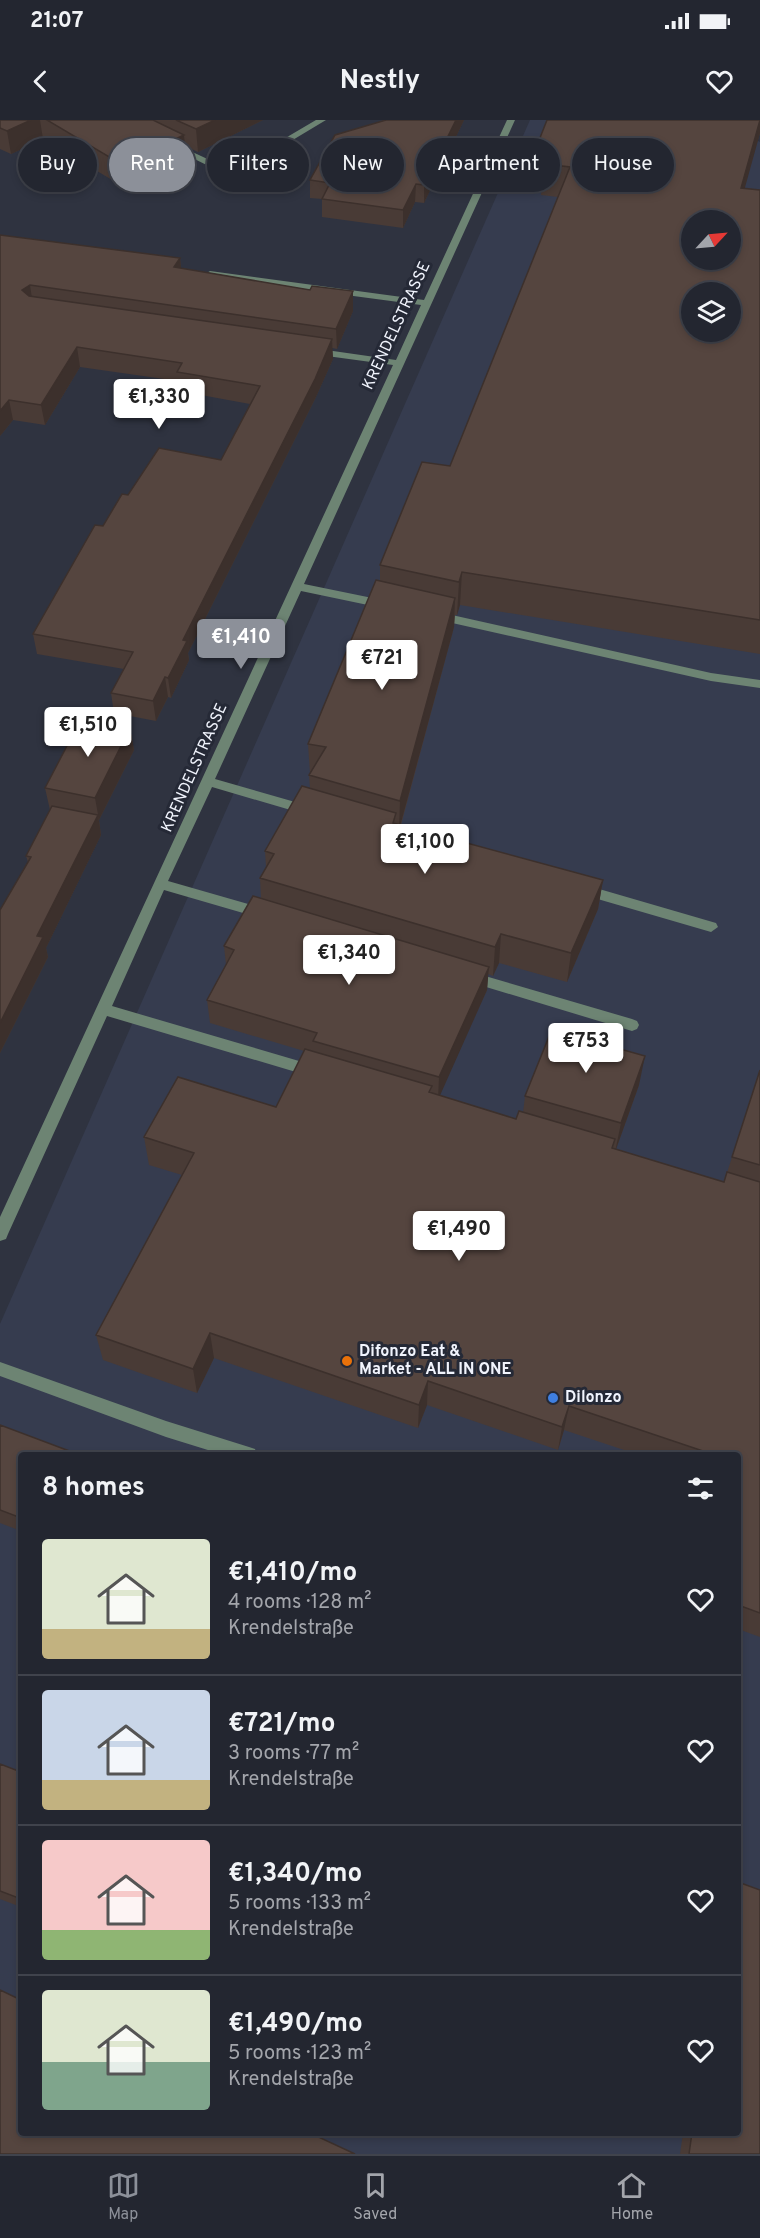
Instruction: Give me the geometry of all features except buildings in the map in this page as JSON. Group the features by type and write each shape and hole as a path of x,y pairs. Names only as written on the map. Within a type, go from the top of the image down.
{"street":[{"path":"195,157 231,174 322,120"},
{"name":"KRENDELSTRASSE","path":"0,1234 511,120"},
{"path":"201,273 426,303"},
{"path":"305,350 398,363"},
{"path":"296,586 711,677 760,684"},
{"path":"207,781 322,814"},
{"path":"160,884 275,918"},
{"path":"574,887 711,927"},
{"path":"459,973 632,1024"},
{"path":"103,1009 329,1076"},
{"path":"0,1369 166,1429 239,1452"}],"shaded area":[{"path":"530,120 719,120 760,142 760,2154 0,2154 0,1324 498,192 560,192 560,138 522,138"}],"place":[{"name":"Difonzo Eat & Market - ALL IN ONE","path":"347,1361"},
{"name":"Dilonzo","path":"553,1398"}]}
